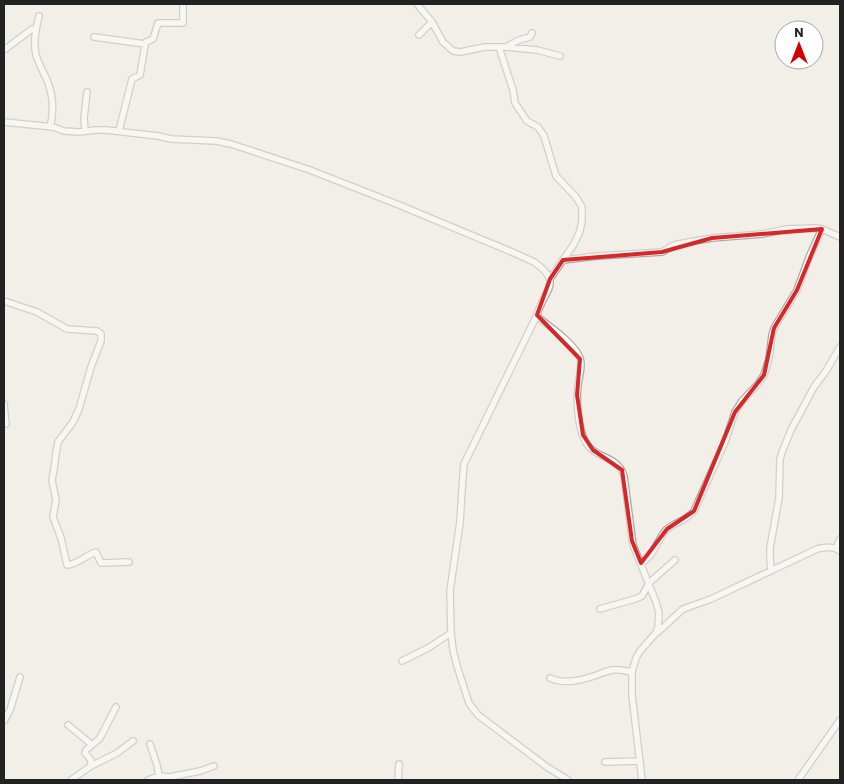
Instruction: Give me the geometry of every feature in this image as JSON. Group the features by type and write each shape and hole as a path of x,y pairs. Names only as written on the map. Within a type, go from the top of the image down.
{"street":[{"path":"94,37 146,44 153,40 158,23 183,23 183,4"},
{"path":"417,4 432,22 444,42 454,51 460,52 485,47 506,47 537,50 560,56"},
{"path":"39,16 35,42 38,60 51,92 53,112 50,127"},
{"path":"419,35 432,22"},
{"path":"4,50 32,29 36,30"},
{"path":"506,47 530,37 532,33"},
{"path":"119,131 132,79 140,75 146,44"},
{"path":"499,47 516,103 527,121 538,128 544,136 556,176 576,197 582,207 580,231 574,244 550,279"},
{"path":"85,131 84,118 87,92"},
{"path":"4,122 50,127 64,131 119,131 158,136 171,140 224,142 284,161 399,204 534,262 548,274 550,287 464,464 460,522 450,591 451,633 456,666 466,695 474,710 486,722 547,767 568,780"},
{"path":"563,260 662,252 679,244 712,238 762,234 787,229 817,228 840,237"},
{"path":"641,563 647,559 667,529 686,519 694,511 725,442 735,412 764,375 769,359 774,328 797,290 822,229"},
{"path":"4,301 37,312 67,329 97,331 101,334 101,341 79,409 73,422 57,445 52,480 56,500 53,517 61,538 67,565 71,565 96,552 101,563 129,562"},
{"path":"537,315 570,345 580,359 581,369 577,395 581,428 588,446 619,465 622,470 634,549 649,583 659,613 656,633"},
{"path":"771,571 770,548 780,498 780,459 782,452 791,430 814,387 840,347"},
{"path":"4,404 6,424"},
{"path":"642,780 632,695 632,672 640,651 656,633 683,609 711,599 817,549 828,547 838,550 840,539"},
{"path":"600,609 639,597 644,593 649,583 675,560"},
{"path":"402,661 428,648 451,633"},
{"path":"550,678 570,681 589,678 613,670 632,672"},
{"path":"4,721 10,710 20,676"},
{"path":"91,766 91,760 85,752 91,744 100,738 116,707"},
{"path":"798,780 840,720"},
{"path":"68,725 91,744"},
{"path":"71,780 91,766 117,753 133,741"},
{"path":"150,744 159,776"},
{"path":"604,762 640,761"},
{"path":"398,780 399,764"},
{"path":"148,780 159,776 170,777 200,771 214,766"}],"highlighted area":[{"path":"822,229 797,290 774,328 764,375 735,412 694,511 667,529 641,563 632,541 622,470 593,450 583,435 577,395 580,359 537,315 550,279 563,260 662,252 712,238"}]}
